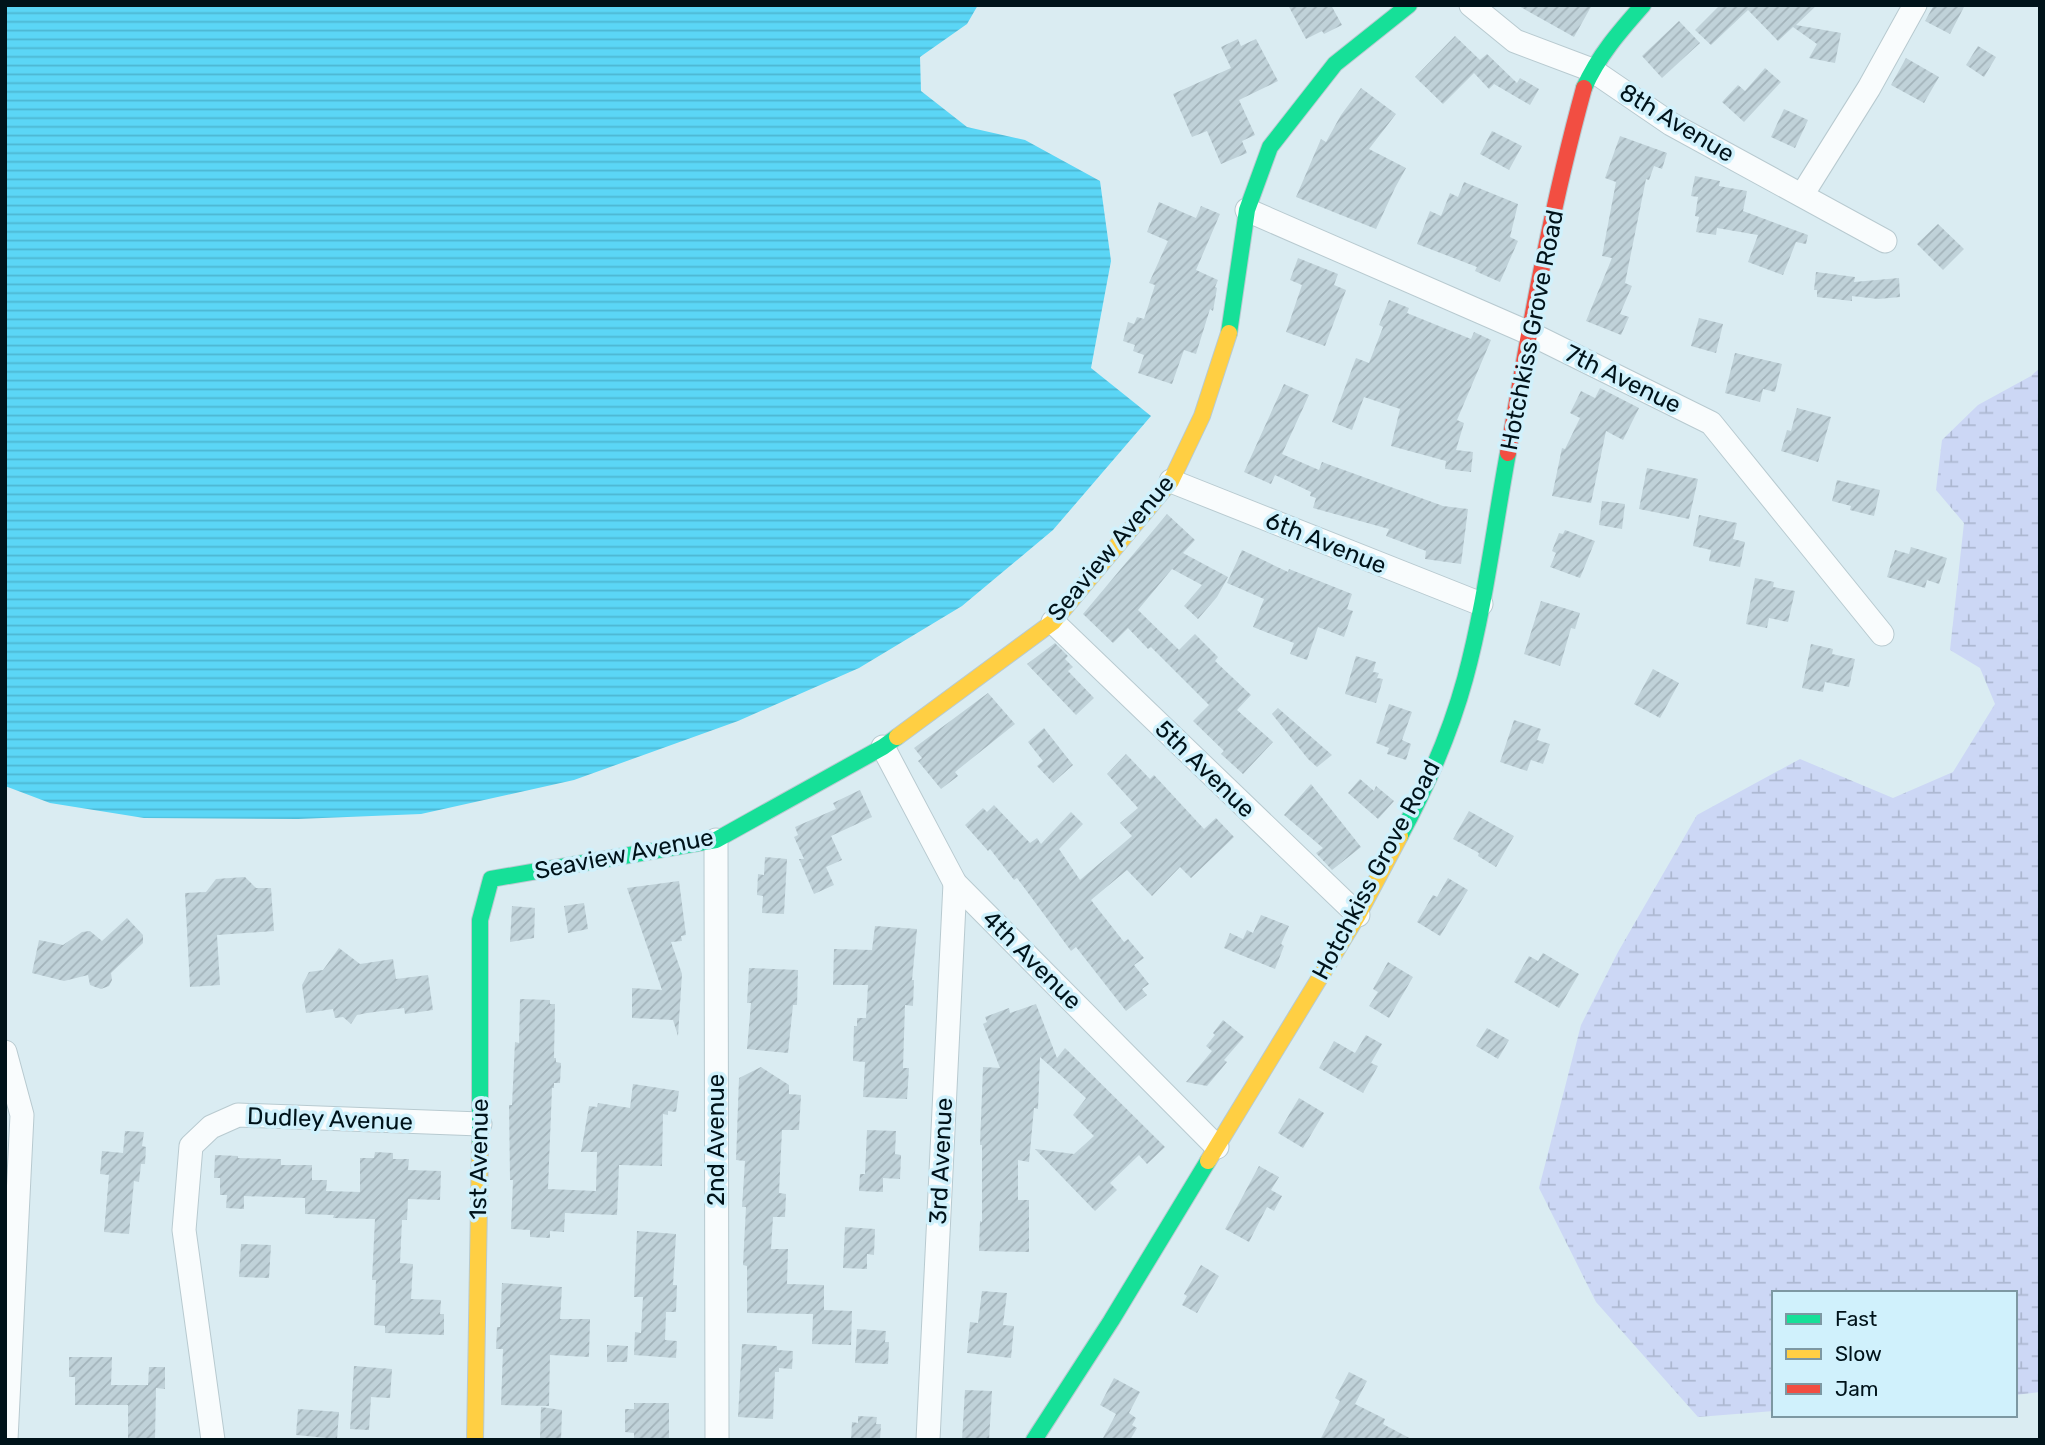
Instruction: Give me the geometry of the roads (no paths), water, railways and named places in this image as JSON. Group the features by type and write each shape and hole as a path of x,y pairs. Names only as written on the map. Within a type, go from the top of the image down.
{"street":[{"name":"Seaview Avenue","path":"491,879 716,840 883,747 1053,622 1171,481 1202,416 1228,338 1247,210 1270,147 1335,64 1409,5"},
{"name":"8th Avenue","path":"1471,5 1514,41 1592,70 1671,124 1885,241"},
{"name":"Hotchkiss Grove Road","path":"1034,1440 1111,1321 1358,915 1429,782 1465,679 1529,333 1562,172 1584,88 1592,70 1615,37 1643,5"},
{"path":"1802,195 1870,88 1915,5"},
{"name":"7th Avenue","path":"1247,210 1529,333 1711,423 1882,634"},
{"name":"6th Avenue","path":"1171,481 1481,604"},
{"name":"5th Avenue","path":"1053,622 1358,915"},
{"name":"4th Avenue","path":"883,747 955,883 1217,1147"},
{"name":"2nd Avenue","path":"716,840 717,1440"},
{"name":"1st Avenue","path":"475,1440 480,920 491,879"},
{"name":"3rd Avenue","path":"928,1440 955,883"},
{"path":"5,1052 22,1115 6,1440"},
{"name":"Dudley Avenue","path":"213,1440 184,1230 191,1146 211,1128 238,1115 480,1124"}],"water":[{"path":"5,5 978,5 967,24 920,57 921,91 967,127 1025,140 1100,181 1111,261 1091,368 1151,416 1053,530 962,606 859,668 738,721 574,780 421,814 298,819 144,818 50,803 5,786"}]}
